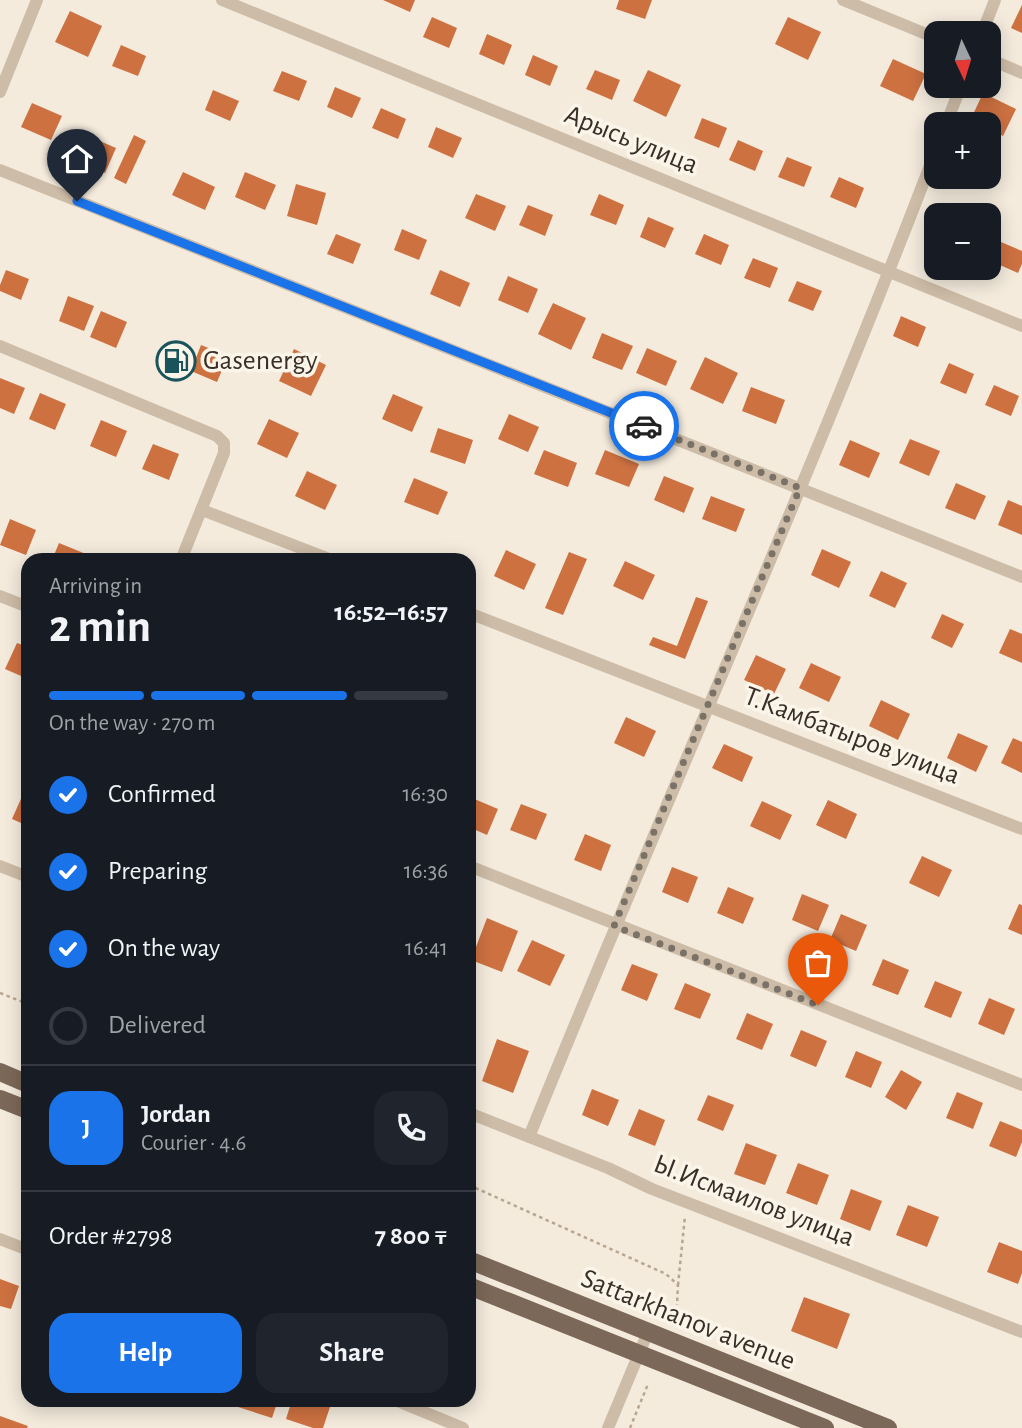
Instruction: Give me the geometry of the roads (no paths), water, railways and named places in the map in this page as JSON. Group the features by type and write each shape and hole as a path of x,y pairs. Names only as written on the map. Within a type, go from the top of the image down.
{"main road":[{"path":"0,1072 21,1081"},
{"path":"0,1099 21,1107"},
{"name":"Sattarkhanov avenue","path":"476,1263 888,1428"},
{"path":"515,1304 522,1281"},
{"name":"Sattarkhanov avenue","path":"476,1289 824,1428"}],"street":[{"path":"0,92 37,0"},
{"name":"Арысь улица","path":"222,0 1022,326"},
{"path":"843,0 924,33"},
{"path":"987,21 995,0"},
{"path":"1001,65 1022,73"},
{"path":"0,170 1022,577"},
{"path":"529,1137 614,926 890,272 924,182"},
{"path":"0,346 217,436 224,443 224,453 184,553"},
{"path":"202,510 314,553"},
{"path":"0,596 21,604"},
{"name":"Т.Камбатыров улица","path":"476,616 1022,829"},
{"path":"0,866 21,874"},
{"path":"476,869 614,926 1022,1085"},
{"name":"Ы.Исмаилов улица","path":"476,1116 686,1202 1022,1332"},
{"path":"0,1239 21,1247"},
{"path":"608,1428 648,1332"},
{"path":"412,1407 463,1428"}],"place":[{"name":"Gasenergy","path":"176,361"}]}
